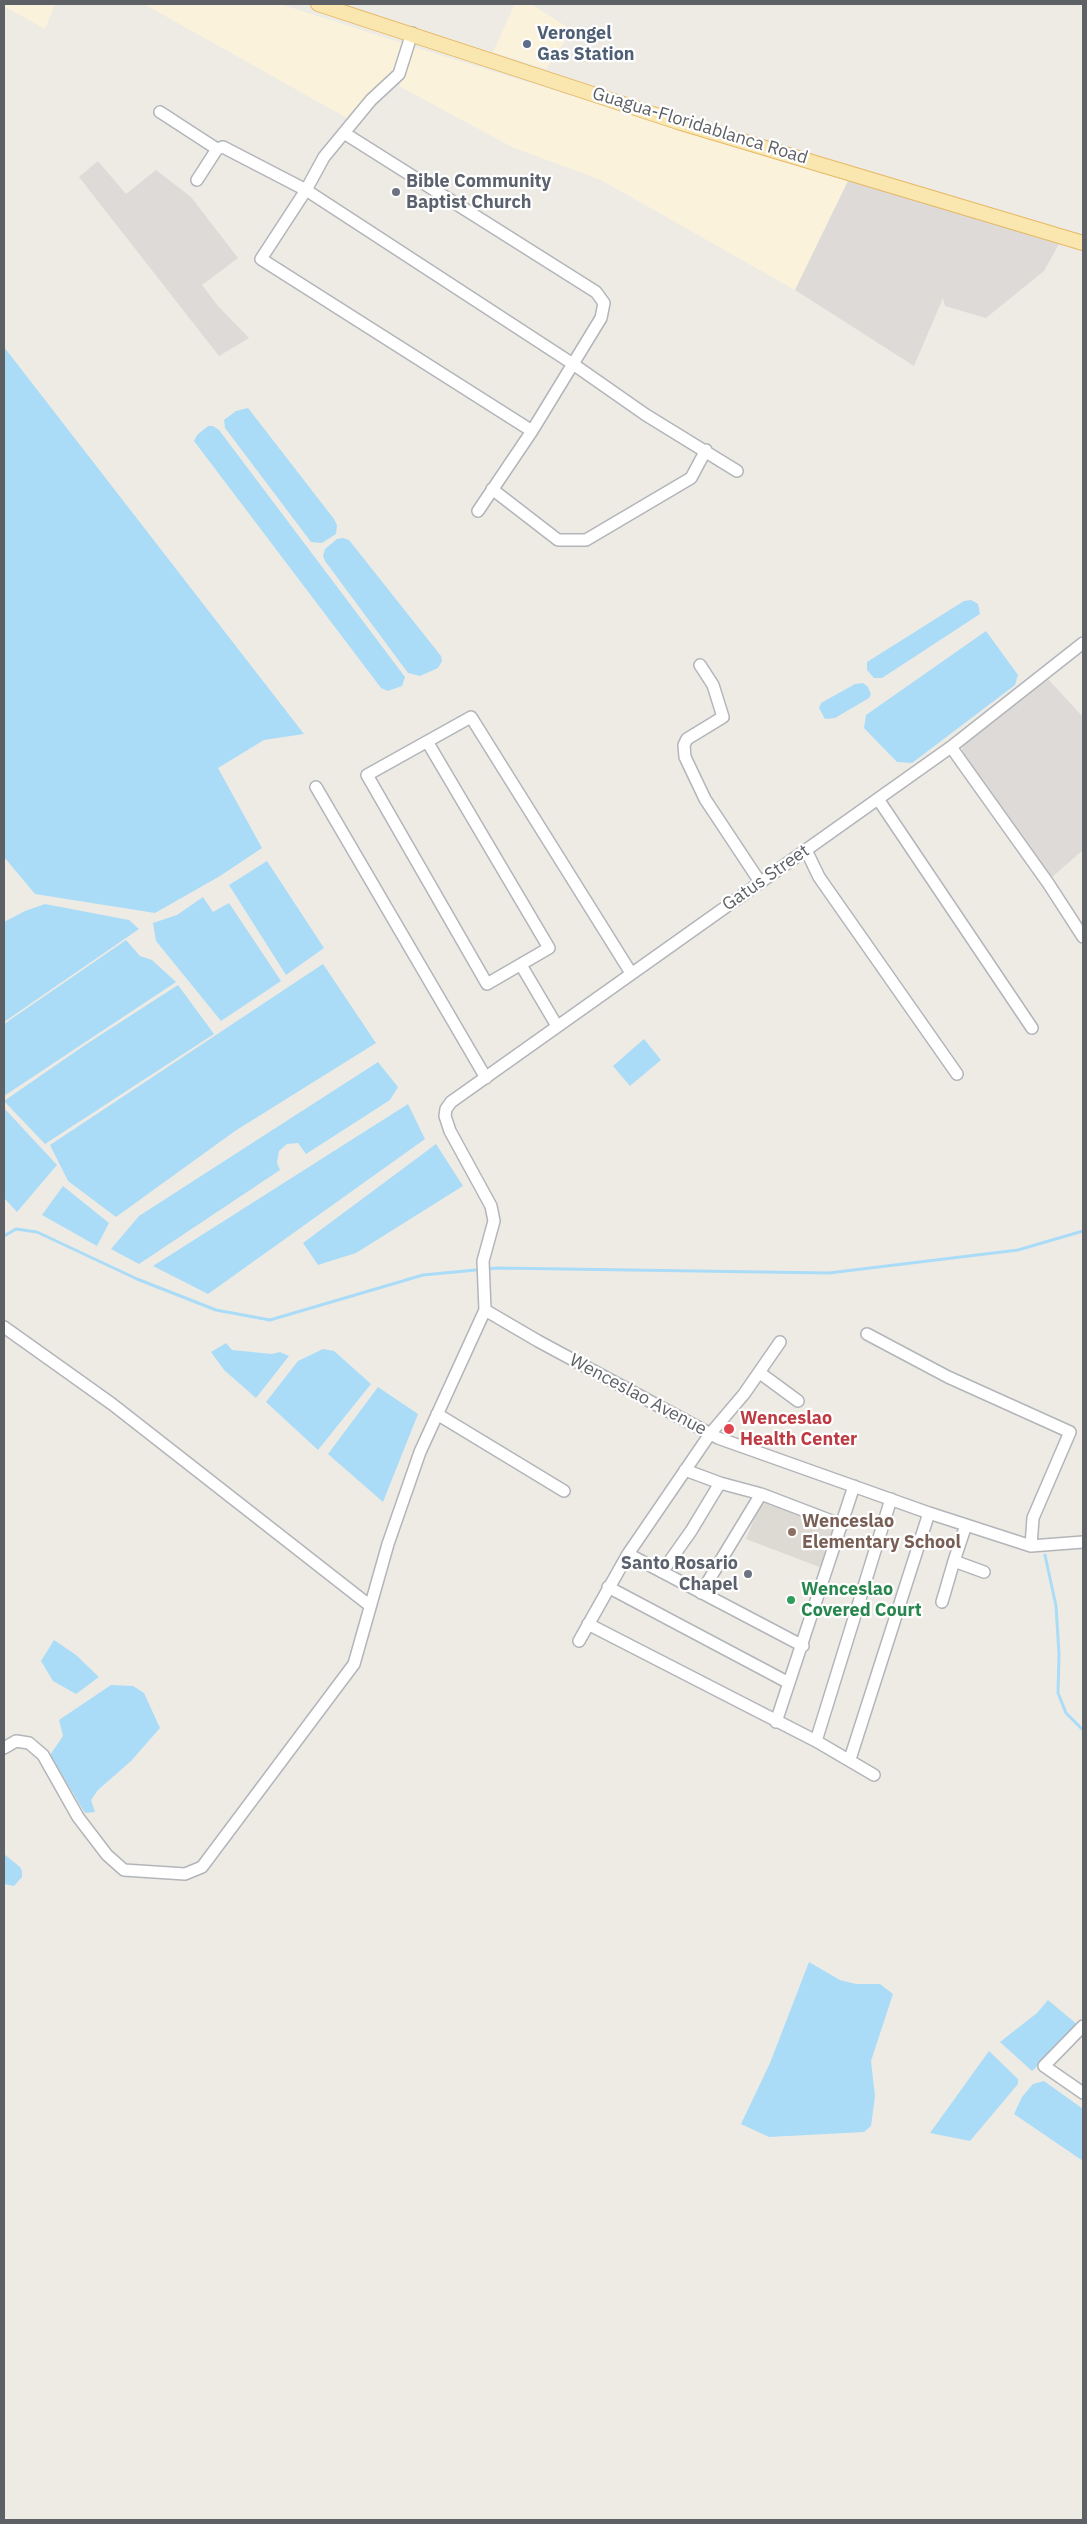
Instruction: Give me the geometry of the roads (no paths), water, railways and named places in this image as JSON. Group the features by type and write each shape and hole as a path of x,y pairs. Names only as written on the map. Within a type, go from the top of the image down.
{"main road":[{"name":"Guagua-Floridablanca Road","path":"318,4 412,33 678,122 1083,243"}],"street":[{"path":"412,33 399,74 371,100 324,157 306,190 261,259 532,431"},
{"path":"160,112 217,149"},
{"path":"344,134 596,292 604,303 601,318 532,431 478,510"},
{"path":"197,180 217,149 223,147 306,190 573,364 646,415 737,470"},
{"path":"492,489 558,540 586,540 691,478 706,450"},
{"name":"Gatus Street","path":"485,1310 483,1261 494,1221 491,1206 450,1131 445,1116 446,1109 451,1102 950,747 1083,643"},
{"path":"700,665 713,685 724,717 687,739 684,746 685,757 705,798 760,882"},
{"path":"428,743 549,948 487,984 367,775 428,743 471,717 631,973"},
{"path":"950,747 1048,883 1083,937"},
{"path":"316,787 486,1078"},
{"path":"878,799 1032,1028"},
{"path":"806,850 819,877 957,1074"},
{"path":"520,965 557,1026"},
{"path":"4,1748 16,1741 29,1743 43,1755 78,1817 107,1855 124,1870 186,1874 202,1867 354,1664 369,1605 420,1452 485,1310"},
{"name":"Wenceslao Avenue","path":"485,1310 710,1434 929,1513 1031,1546 1083,1542"},
{"path":"4,1327 112,1404 369,1605"},
{"path":"867,1334 948,1377 1070,1432 1033,1518 1031,1546"},
{"path":"579,1641 628,1554 710,1434 760,1373 780,1342"},
{"path":"760,1373 798,1401"},
{"path":"437,1414 564,1491"},
{"path":"685,1470 720,1483 762,1494 842,1525"},
{"path":"662,1572 691,1531 720,1483"},
{"path":"776,1722 803,1646 854,1486"},
{"path":"701,1593 762,1494"},
{"path":"816,1741 891,1499"},
{"path":"850,1759 929,1513"},
{"path":"942,1602 966,1525"},
{"path":"628,1554 803,1646"},
{"path":"954,1562 984,1572"},
{"path":"608,1587 789,1683"},
{"path":"588,1624 816,1741 850,1759 874,1775"},
{"path":"1083,2026 1044,2066 1083,2093"}],"water":[{"path":"4,347 304,734 264,740 218,768 262,848 220,876 155,913 35,894 4,857"},
{"path":"248,408 334,519 337,525 336,534 322,543 311,542 225,428 224,420 236,411"},
{"path":"208,426 213,426 219,430 405,677 402,686 388,691 381,688 194,441 197,435"},
{"path":"337,539 349,540 441,656 442,661 438,668 420,676 408,673 325,561 323,556 325,549"},
{"path":"971,600 978,604 980,614 882,678 874,678 867,670 867,662 964,601"},
{"path":"986,631 1018,675 1015,685 912,763 897,762 864,728 866,715"},
{"path":"863,683 868,687 871,694 869,698 835,718 825,719 819,708 821,703 855,684"},
{"path":"267,861 324,948 286,975 229,885"},
{"path":"203,897 213,912 229,903 281,981 221,1021 156,941 153,923 177,915"},
{"path":"45,904 129,920 139,929 4,1022 4,922 25,911"},
{"path":"126,940 140,956 152,960 176,982 4,1096 4,1024"},
{"path":"323,964 376,1043 235,1131 116,1217 68,1181 50,1145"},
{"path":"178,985 214,1034 45,1144 4,1101 85,1045"},
{"path":"644,1039 661,1060 630,1086 613,1066"},
{"path":"378,1062 398,1087 390,1100 306,1154 298,1143 287,1144 279,1151 277,1163 280,1170 139,1264 111,1249 139,1216"},
{"path":"408,1104 425,1139 208,1294 153,1266"},
{"path":"4,1108 57,1165 17,1212 4,1198"},
{"path":"436,1144 463,1186 356,1253 318,1265 303,1243"},
{"path":"63,1186 109,1223 97,1246 42,1215"},
{"path":"226,1343 232,1350 272,1354 280,1352 289,1356 256,1398 224,1370 211,1352"},
{"path":"323,1349 334,1351 371,1384 318,1450 266,1402 298,1361"},
{"path":"378,1387 418,1414 383,1502 328,1454"},
{"path":"54,1640 76,1655 99,1677 76,1694 53,1681 41,1661"},
{"path":"111,1685 133,1686 144,1693 160,1728 131,1761 98,1790 91,1800 95,1812 85,1813 50,1755 63,1736 59,1720"},
{"path":"4,1854 20,1867 22,1871 22,1877 14,1886 4,1884"},
{"path":"809,1962 840,1980 856,1984 880,1984 893,1994 871,2061 875,2096 871,2126 864,2132 769,2137 741,2124 770,2063"},
{"path":"1048,2000 1079,2026 1032,2071 1000,2042 1037,2013"},
{"path":"989,2051 1018,2079 1018,2084 970,2141 930,2133"},
{"path":"1044,2081 1083,2109 1083,2161 1014,2114 1022,2097 1033,2084"}],"waterway":[{"path":"4,1236 16,1229 37,1232 137,1279 216,1310 270,1320 423,1275 497,1268 829,1273 1018,1250 1083,1231"},
{"path":"1045,1555 1056,1606 1059,1654 1058,1693 1066,1713 1083,1730"}],"place":[{"name":"Verongel Gas Station","path":"527,44"},
{"name":"Bible Community Baptist Church","path":"396,192"},
{"name":"Wenceslao Health Center","path":"729,1429"},
{"name":"Wenceslao Elementary School","path":"792,1532"},
{"name":"Santo Rosario Chapel","path":"748,1574"},
{"name":"Wenceslao Covered Court","path":"791,1600"}]}
